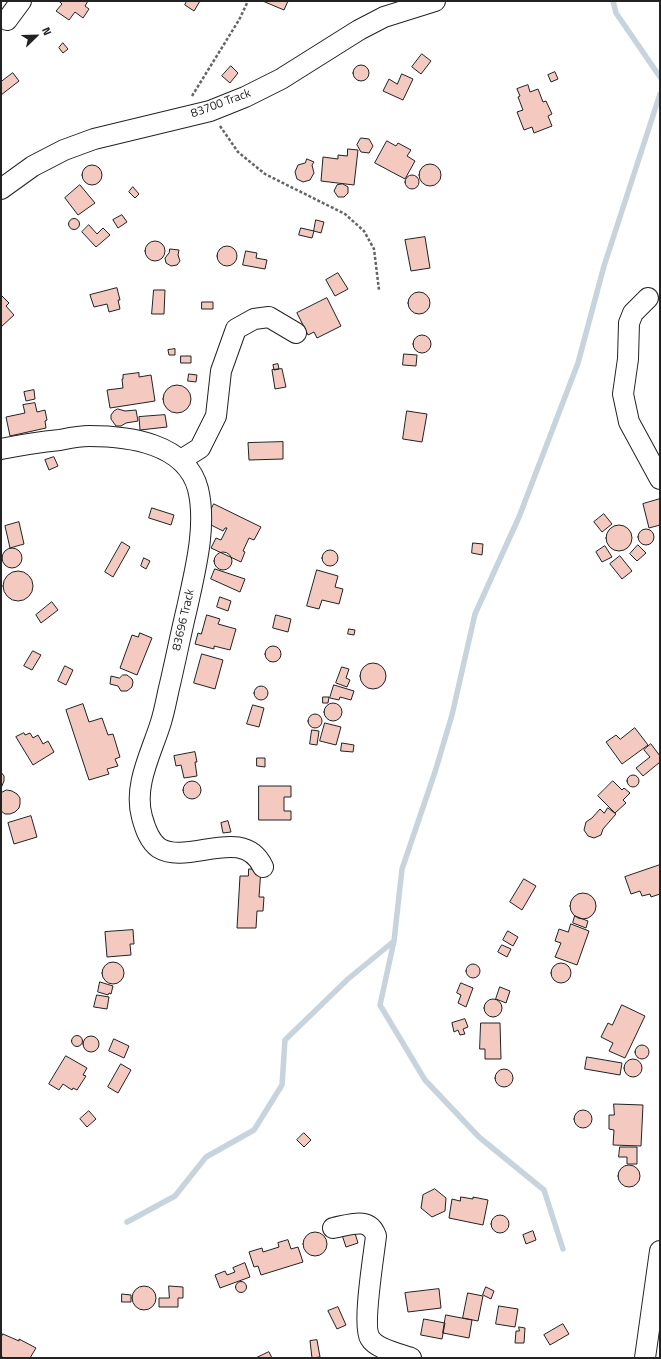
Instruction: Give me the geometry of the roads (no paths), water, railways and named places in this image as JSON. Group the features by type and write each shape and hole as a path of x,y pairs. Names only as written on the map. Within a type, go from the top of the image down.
{"street":[{"path":"7,20 22,1"},
{"name":"83700 Track","path":"1,189 33,166 64,150 94,139 179,119 210,110 245,97 281,79 359,30 384,17 435,1"},
{"path":"648,298 633,313 629,323 628,359 623,394 629,422 660,479"},
{"path":"181,460 200,448 216,416 221,371 236,329 254,319 269,317 296,333"},
{"name":"83696 Track","path":"1,449 26,444 88,436 123,438 150,444 169,451 181,460 193,475 198,489 201,525 198,560 162,721 146,766 141,785 139,804 147,833 158,847 167,851 178,853 212,848 237,847 248,850 255,855 263,867"},
{"path":"334,1228 361,1223 371,1227 375,1232 376,1236 367,1330 370,1338 375,1344 392,1352 411,1358"},
{"path":"645,1358 660,1251"}],"waterway":[{"path":"613,1 616,13 660,77"},
{"path":"563,1249 544,1190 479,1137 425,1080 380,1005 394,941 402,869 435,772 452,715 475,614 519,517 578,363 604,266 660,94"},
{"path":"127,1222 175,1196 206,1157 254,1130 282,1085 285,1040 348,979 394,941"}]}
